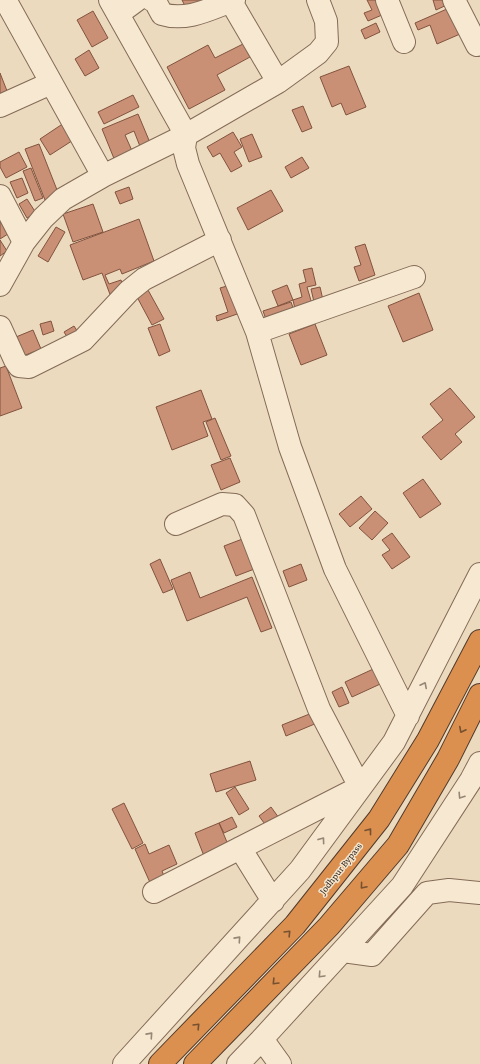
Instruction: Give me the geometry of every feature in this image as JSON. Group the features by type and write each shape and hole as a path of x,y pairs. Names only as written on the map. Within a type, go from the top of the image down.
{"highway":[{"name":"Jodhpur Bypass","path":"160,1064 295,925 379,819 428,740 480,641"},
{"path":"195,1064 329,926 398,845 448,759 480,695"}],"street":[{"path":"138,0 114,7 186,136 184,148 188,164 257,332 290,447 335,569 408,716"},
{"path":"152,0 155,1 162,14 168,16 189,17 232,0 278,82"},
{"path":"0,285 24,242 43,218 63,199 103,176 186,136 278,82 318,53 326,42 326,21 318,0"},
{"path":"387,0 404,42"},
{"path":"454,0 477,45"},
{"path":"8,1 51,83 103,176"},
{"path":"0,106 51,83"},
{"path":"0,196 24,242"},
{"path":"0,328 19,366 29,367 83,340 129,291 144,279 220,240"},
{"path":"257,332 414,277"},
{"path":"154,892 360,786 319,709 244,515 235,505 222,504 176,524"},
{"path":"124,1064 300,870 394,742 480,574"},
{"path":"238,1064 402,886 471,780 480,763"},
{"path":"240,848 273,901"},
{"path":"343,951 372,956 428,893 449,890 480,893"},
{"path":"262,1039 280,1064"}],"building":[{"path":"182,0 220,0 190,16"},
{"path":"367,0 376,0 382,15 368,21 364,13 372,10"},
{"path":"433,0 450,0 451,3 436,10"},
{"path":"456,5 467,31 437,44 430,25 418,30 415,23"},
{"path":"93,11 108,38 92,47 77,20"},
{"path":"376,23 380,32 365,39 361,30"},
{"path":"243,44 250,57 217,75 225,90 189,109 167,67 208,45 215,58"},
{"path":"89,50 99,68 85,76 75,59"},
{"path":"349,66 366,107 346,115 341,103 332,107 320,77"},
{"path":"0,73 9,96 0,99"},
{"path":"133,95 139,107 104,124 98,112"},
{"path":"303,106 312,128 302,132 292,110"},
{"path":"138,114 151,145 141,149 134,131 125,135 133,153 115,161 102,129"},
{"path":"67,121 78,137 50,155 40,139"},
{"path":"233,132 242,147 234,152 242,166 231,172 220,153 213,157 207,147"},
{"path":"252,134 262,157 249,162 240,139"},
{"path":"39,144 59,195 45,200 25,149"},
{"path":"19,152 27,167 6,178 0,167 0,162"},
{"path":"302,157 309,168 291,178 285,167"},
{"path":"31,168 43,198 35,201 23,171"},
{"path":"22,178 28,193 17,198 10,182"},
{"path":"129,187 133,199 120,204 115,192"},
{"path":"271,190 283,211 248,230 237,208"},
{"path":"27,199 36,213 27,218 19,204"},
{"path":"93,204 103,232 73,242 63,214"},
{"path":"139,219 154,261 122,274 120,269 105,275 109,284 121,280 124,290 111,297 102,273 83,280 70,245"},
{"path":"0,222 8,234 0,239"},
{"path":"56,227 65,232 48,262 38,256"},
{"path":"0,240 7,251 0,256"},
{"path":"365,244 375,275 359,281 354,267 361,265 355,247"},
{"path":"312,268 316,285 307,287 312,304 295,309 293,300 302,297 299,284 306,282 303,270"},
{"path":"234,284 243,312 217,321 216,316 228,312 220,288"},
{"path":"287,285 293,300 278,306 272,291"},
{"path":"320,287 323,300 314,302 311,289"},
{"path":"148,290 164,319 152,325 137,297"},
{"path":"419,293 433,330 403,342 388,306"},
{"path":"291,302 295,313 267,322 263,311"},
{"path":"51,321 54,331 43,335 40,324"},
{"path":"160,324 170,351 159,356 148,328"},
{"path":"315,324 327,355 301,365 289,334"},
{"path":"74,326 81,337 71,343 64,332"},
{"path":"33,330 41,349 23,356 16,337"},
{"path":"6,366 22,408 0,416 0,368"},
{"path":"450,388 475,417 455,434 462,442 441,460 422,437 443,420 430,404"},
{"path":"201,390 212,419 203,422 208,436 172,450 156,407"},
{"path":"215,418 231,456 221,460 206,422"},
{"path":"230,458 240,482 221,490 211,465"},
{"path":"423,479 441,504 420,518 403,493"},
{"path":"361,496 372,509 350,527 339,514"},
{"path":"375,511 388,523 372,540 359,528"},
{"path":"392,533 410,557 392,569 382,555 390,550 382,540"},
{"path":"245,538 257,568 236,576 224,546"},
{"path":"160,559 173,589 163,593 150,564"},
{"path":"301,564 307,580 289,587 283,571"},
{"path":"190,572 200,598 252,577 272,628 261,632 247,597 187,621 171,580"},
{"path":"382,665 389,680 352,697 345,682"},
{"path":"342,687 349,703 339,707 332,692"},
{"path":"312,713 317,723 286,736 282,725"},
{"path":"250,761 256,780 216,792 210,774"},
{"path":"235,787 249,809 239,815 226,793"},
{"path":"124,803 143,843 132,849 112,809"},
{"path":"271,807 279,818 267,827 259,816"},
{"path":"232,817 237,827 224,833 219,823"},
{"path":"219,823 229,847 204,856 195,833"},
{"path":"145,844 149,854 169,845 177,864 162,871 166,881 152,887 135,849"}]}
